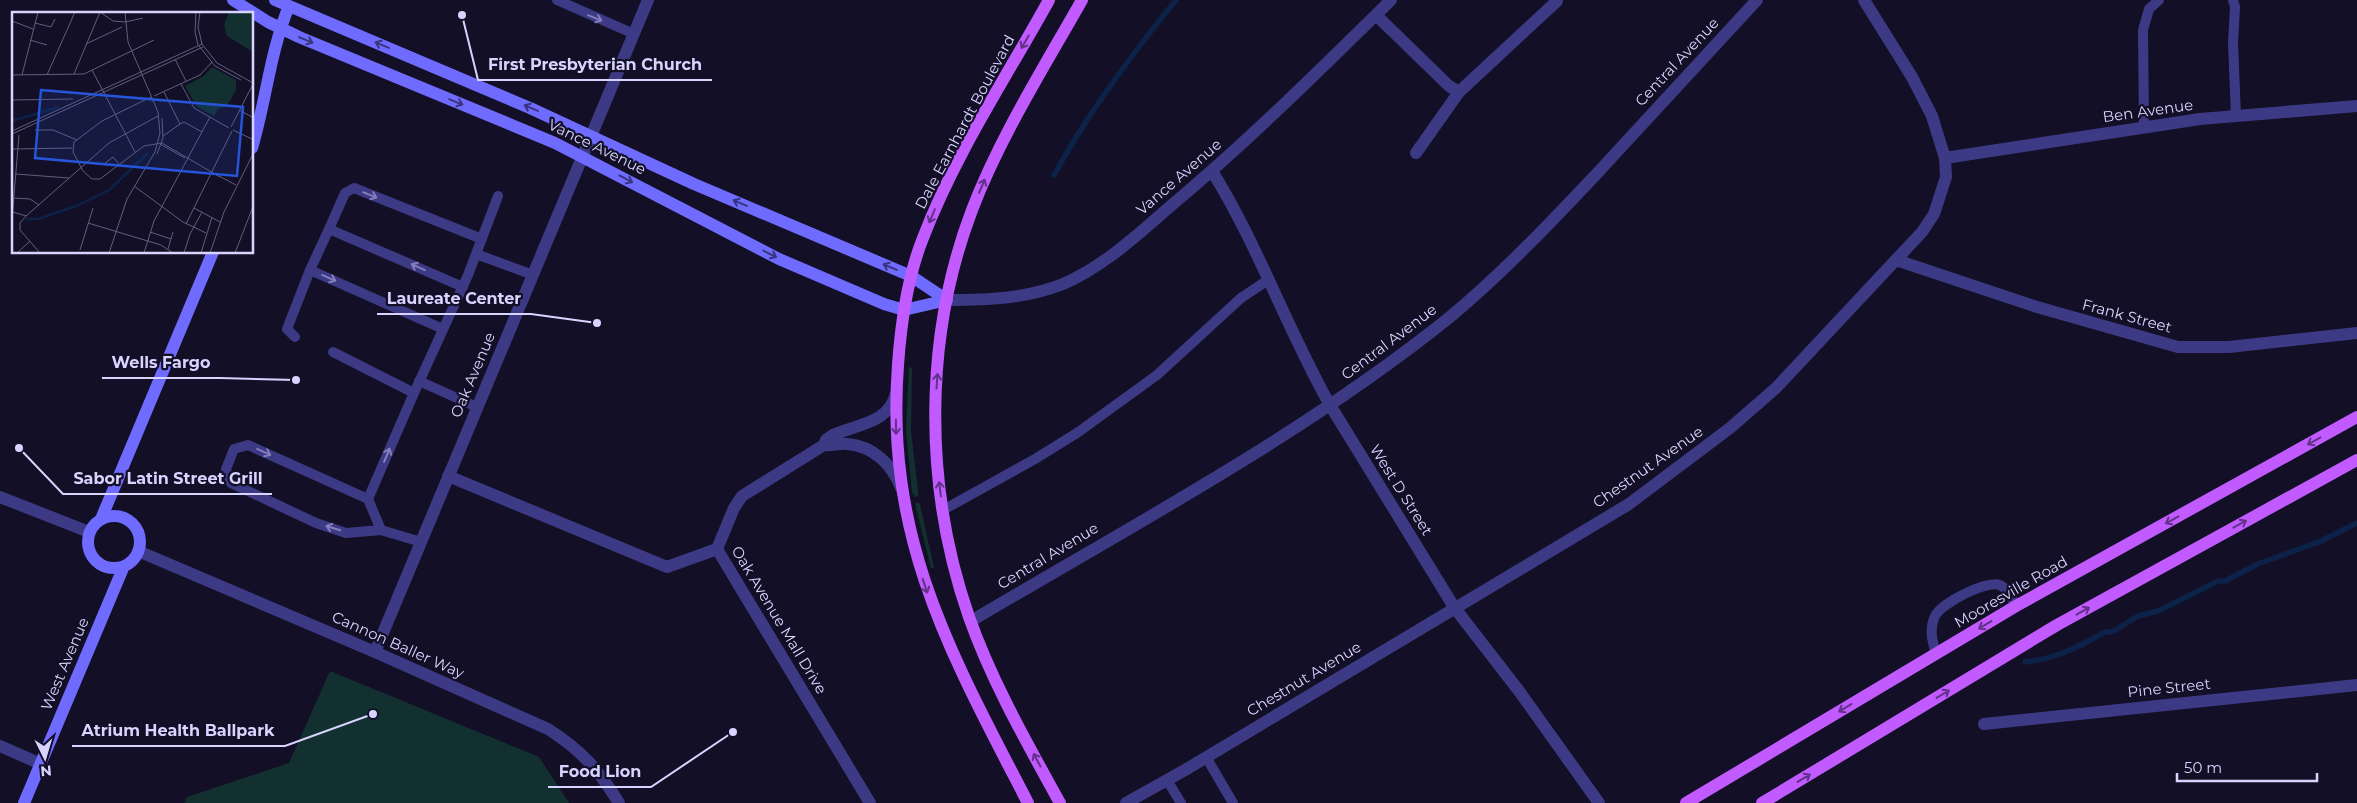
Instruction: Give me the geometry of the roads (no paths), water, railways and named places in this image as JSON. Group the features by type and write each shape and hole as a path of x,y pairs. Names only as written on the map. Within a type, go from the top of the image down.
{"main road":[{"name":"Dale Earnhardt Boulevard","path":"1028,803 973,698 938,622 916,555 901,488 896,437 896,392 904,310 911,276 922,240 943,191 1049,0"},
{"path":"1060,803 1004,697 971,621 954,564 943,510 938,465 936,407 939,351 947,300 960,245 984,181 1014,121 1082,0"},
{"name":"Mooresville Road","path":"1686,803 2016,606 2357,417"},
{"path":"1762,803 2057,625 2357,460"}],"street":[{"name":"Vance Avenue","path":"233,0 253,12"},
{"name":"Vance Avenue","path":"275,0 291,3 530,108 694,184 911,276 947,300"},
{"name":"Oak Avenue","path":"375,652 648,0"},
{"name":"Vance Avenue","path":"254,13 280,28 583,156 779,259 884,304 904,310 947,300 1007,299 1064,284 1110,258 1248,140 1392,0"},
{"name":"Central Avenue","path":"971,621 1248,457 1330,405 1356,388 1450,316 1520,255 1757,0"},
{"name":"Chestnut Avenue","path":"1126,803 1629,504 1730,428 1776,388 1922,232 1934,214 1946,177 1945,158 1932,116 1924,100 1912,77 1864,0"},
{"path":"1416,152 1459,92 1557,1"},
{"path":"254,139 280,28 291,3"},
{"path":"1376,15 1449,86 1459,92"},
{"name":"Ben Avenue","path":"1945,158 2144,127 2236,116 2357,106"},
{"name":"West D Street","path":"1212,171 1234,207 1312,374 1330,405 1454,607 1519,691 1599,803"},
{"path":"101,519 116,516 125,518 133,524 140,537 138,551 134,558 124,566 110,568 96,561 88,548 90,532 101,519 211,254"},
{"name":"Frank Street","path":"1896,260 2037,307 2178,347 2229,347 2357,334"},
{"path":"824,445 826,440 833,436 882,416 891,407 896,392"},
{"path":"717,549 734,508 742,496 824,445 845,444 871,451 888,464 901,488"},
{"name":"Oak Avenue Mall Drive","path":"448,476 668,567 717,549 870,803"},
{"path":"0,497 90,532"},
{"name":"Cannon Baller Way","path":"138,551 375,652 548,729 570,742 585,756 602,776 619,803"},
{"name":"West Avenue","path":"24,803 124,566"},
{"name":"Pine Street","path":"1984,724 2357,685"},
{"path":"0,746 41,764"}],"lane":[{"path":"557,0 634,34"},
{"path":"2144,127 2142,30 2149,8 2159,0"},
{"path":"2233,0 2235,7 2236,116"},
{"path":"295,337 287,329 310,270 345,193 354,188 482,239"},
{"path":"368,499 463,287 498,196"},
{"path":"329,229 463,287"},
{"path":"476,254 533,275"},
{"path":"310,270 443,329"},
{"path":"943,510 1077,433 1157,375 1241,298 1268,280"},
{"path":"333,352 414,393"},
{"path":"420,381 477,407"},
{"path":"381,530 368,499 248,445 234,449 226,469 231,484 316,523 346,532 381,530 421,542"},
{"path":"1936,654 1931,631 1935,615 1946,604 1987,585 1997,584 2006,588 2016,606"},
{"path":"1206,757 1233,803"},
{"path":"1167,780 1181,803"}],"waterway":[{"path":"1054,175 1081,129 1111,85 1176,0"},
{"path":"2025,662 2066,652 2105,632 2112,632 2138,616 2158,611 2218,581 2225,581 2258,564 2321,541 2357,523"}],"place":[{"name":"First Presbyterian Church","path":"462,15"},
{"name":"Laureate Center","path":"597,323"},
{"name":"Wells Fargo","path":"296,380"},
{"name":"Sabor Latin Street Grill","path":"19,448"},
{"name":"Atrium Health Ballpark","path":"373,714"},
{"name":"Food Lion","path":"733,732"}]}
